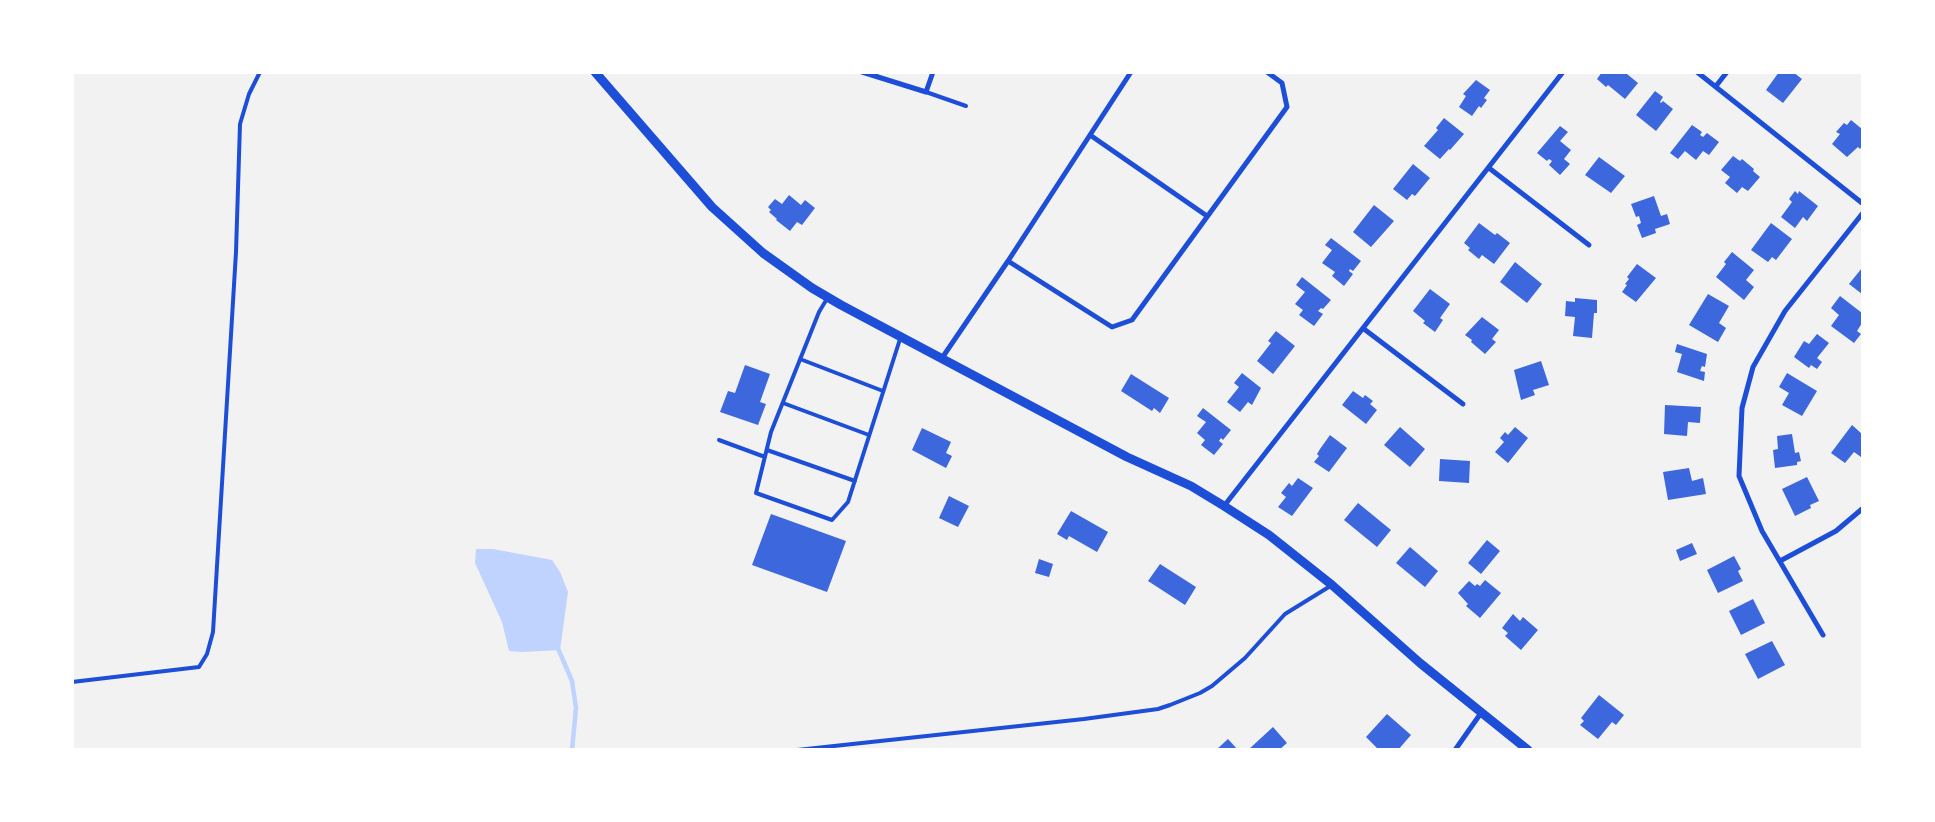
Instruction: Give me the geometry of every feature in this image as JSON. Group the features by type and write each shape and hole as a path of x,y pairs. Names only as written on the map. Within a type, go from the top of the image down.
{"street":[{"path":"595,72 712,207 763,253 812,288 828,297 1127,457 1191,486 1269,535 1332,585 1420,663 1528,750"},
{"path":"862,72 926,92 933,72"},
{"path":"942,358 1008,261 1131,72"},
{"path":"1008,261 1112,327 1132,320 1286,107 1282,83 1267,72"},
{"path":"1224,506 1563,72"},
{"path":"1697,72 1862,203"},
{"path":"1716,86 1727,72"},
{"path":"1090,135 1207,216"},
{"path":"1489,168 1589,244"},
{"path":"1823,635 1762,531 1739,476 1742,408 1753,367 1785,311 1862,214"},
{"path":"1364,328 1463,404"},
{"path":"1780,561 1836,531 1862,509"},
{"path":"1455,750 1481,713"}],"lane":[{"path":"72,682 199,667 207,654 213,622 235,262 240,124 249,94 260,72"},
{"path":"926,92 966,106"},
{"path":"828,297 818,312 771,432 756,493 832,520 848,502 901,336"},
{"path":"800,358 883,391"},
{"path":"783,403 869,435"},
{"path":"719,440 765,457"},
{"path":"767,450 854,481"},
{"path":"797,750 1084,719 1170,705 1212,686 1245,658 1285,614 1332,585"}],"water":[{"path":"476,549 493,549 552,560 560,572 568,592 560,650 509,651 502,622 475,563"}],"building":[{"path":"1602,72 1629,72 1627,74 1638,83 1625,99 1608,85 1606,87 1597,79"},
{"path":"1779,72 1793,72 1802,79 1783,103 1766,90"},
{"path":"1476,80 1490,90 1484,98 1487,100 1481,108 1479,106 1472,116 1459,107 1466,96 1463,94"},
{"path":"1655,91 1663,97 1661,103 1663,101 1673,109 1656,131 1636,115"},
{"path":"1444,118 1464,134 1440,159 1424,146 1438,130 1436,128"},
{"path":"1851,120 1862,129 1862,146 1860,149 1858,147 1847,157 1832,144 1840,134 1836,132 1844,123 1847,125"},
{"path":"1692,125 1702,132 1700,135 1703,137 1707,133 1719,142 1709,155 1703,151 1696,160 1685,151 1678,159 1670,153"},
{"path":"1560,126 1568,132 1560,141 1571,150 1564,159 1570,164 1560,175 1549,165 1552,161 1549,159 1547,161 1537,153"},
{"path":"1733,156 1740,161 1742,159 1760,177 1748,191 1742,187 1737,193 1725,183 1730,177 1721,170"},
{"path":"1599,157 1625,176 1611,193 1585,175"},
{"path":"1413,164 1430,178 1415,196 1412,194 1407,200 1393,189"},
{"path":"1795,191 1798,194 1799,191 1818,206 1807,221 1803,217 1795,228 1781,217 1792,202 1789,199"},
{"path":"789,195 801,205 805,200 815,208 802,225 797,222 790,231 776,220 769,212 771,210 768,207 775,199 782,204"},
{"path":"1654,196 1661,216 1667,214 1670,224 1655,229 1656,233 1642,238 1637,225 1641,223 1639,216 1636,217 1631,204"},
{"path":"1374,205 1394,221 1371,247 1353,232"},
{"path":"1479,223 1510,243 1494,264 1482,255 1479,259 1468,250 1470,248 1464,243"},
{"path":"1771,223 1792,239 1776,260 1772,257 1768,262 1751,250"},
{"path":"1331,238 1361,261 1353,271 1350,269 1349,271 1353,274 1344,286 1332,276 1335,272 1322,263 1332,250 1325,245"},
{"path":"1732,252 1754,270 1746,280 1754,287 1744,300 1716,277"},
{"path":"1515,262 1542,284 1527,303 1500,282"},
{"path":"1637,264 1656,278 1636,302 1622,292 1629,279 1627,277"},
{"path":"1862,268 1862,294 1849,284"},
{"path":"1302,277 1331,300 1323,309 1321,308 1318,311 1323,314 1314,326 1299,315 1303,310 1295,304 1305,292 1296,285"},
{"path":"1430,289 1450,304 1440,318 1443,320 1435,332 1423,323 1425,321 1413,311"},
{"path":"1708,294 1729,306 1719,323 1726,328 1718,342 1689,325"},
{"path":"1840,296 1862,313 1862,323 1857,331 1861,334 1854,343 1831,326 1839,315 1831,308"},
{"path":"1575,298 1597,300 1597,313 1594,313 1592,338 1573,336 1575,317 1565,316 1566,301 1575,302"},
{"path":"1482,317 1499,330 1492,339 1496,342 1485,354 1465,335"},
{"path":"1276,331 1295,346 1273,374 1257,361 1271,343 1268,341"},
{"path":"1817,334 1829,343 1817,358 1822,362 1817,369 1811,365 1809,368 1794,357 1804,341 1809,344"},
{"path":"1677,344 1707,354 1705,367 1702,366 1700,371 1705,372 1704,381 1677,372 1682,354 1675,352"},
{"path":"1541,361 1549,385 1533,390 1535,395 1521,400 1514,370"},
{"path":"745,365 770,374 760,402 766,404 758,425 720,412 728,391 735,393"},
{"path":"1242,373 1261,388 1252,405 1248,402 1240,412 1227,402 1239,387 1234,383"},
{"path":"1787,373 1817,391 1802,416 1782,405 1789,393 1779,387"},
{"path":"1131,374 1169,398 1160,413 1154,408 1152,411 1121,391"},
{"path":"1353,391 1363,398 1365,395 1373,401 1370,404 1377,410 1366,424 1342,405"},
{"path":"1665,405 1701,407 1700,423 1688,422 1687,436 1664,434"},
{"path":"1203,408 1231,430 1223,440 1221,438 1219,441 1223,444 1214,455 1201,445 1205,440 1197,433 1206,422 1197,416"},
{"path":"1852,425 1862,434 1862,455 1861,457 1854,452 1845,463 1831,453"},
{"path":"1400,427 1425,449 1410,467 1384,445"},
{"path":"1515,427 1528,438 1508,463 1495,452 1504,442 1500,438 1505,432 1508,435"},
{"path":"922,428 951,442 946,453 952,456 946,468 912,450"},
{"path":"1792,434 1795,453 1799,452 1801,461 1797,462 1797,465 1775,468 1773,450 1778,449 1777,436"},
{"path":"1330,435 1347,448 1329,472 1314,462"},
{"path":"1440,459 1470,461 1469,483 1439,481"},
{"path":"1689,468 1692,481 1703,478 1706,494 1668,500 1663,472"},
{"path":"1807,477 1819,501 1810,505 1811,508 1795,516 1782,489"},
{"path":"1298,478 1313,488 1292,516 1278,507 1286,497 1281,493 1289,483 1292,486"},
{"path":"949,496 969,506 958,527 939,518"},
{"path":"1358,503 1391,530 1377,547 1344,520"},
{"path":"1071,511 1108,532 1097,552 1069,536 1067,540 1057,534"},
{"path":"771,514 846,541 827,592 752,565"},
{"path":"1487,540 1500,551 1481,574 1468,563"},
{"path":"1692,543 1697,554 1680,561 1676,550"},
{"path":"1410,547 1438,571 1425,587 1396,563"},
{"path":"1734,556 1741,569 1738,571 1743,581 1718,593 1707,570"},
{"path":"1039,559 1053,564 1049,577 1035,573"},
{"path":"1160,564 1196,587 1185,605 1148,581"},
{"path":"1485,580 1501,593 1480,618 1466,606 1468,604 1458,593 1469,581 1475,586 1477,584 1480,586"},
{"path":"1753,599 1765,623 1741,635 1729,611"},
{"path":"1513,614 1520,621 1523,617 1538,630 1521,650 1505,636 1508,633 1502,628"},
{"path":"1772,641 1785,665 1758,679 1745,654"},
{"path":"1599,695 1624,715 1616,725 1612,722 1598,739 1580,725 1584,721 1581,718"},
{"path":"1387,714 1411,735 1398,750 1379,750 1366,737"},
{"path":"1273,727 1287,743 1279,750 1248,750"},
{"path":"1228,739 1238,750 1216,750"}],"waterway":[{"path":"557,646 572,681 576,708 572,750"}]}
